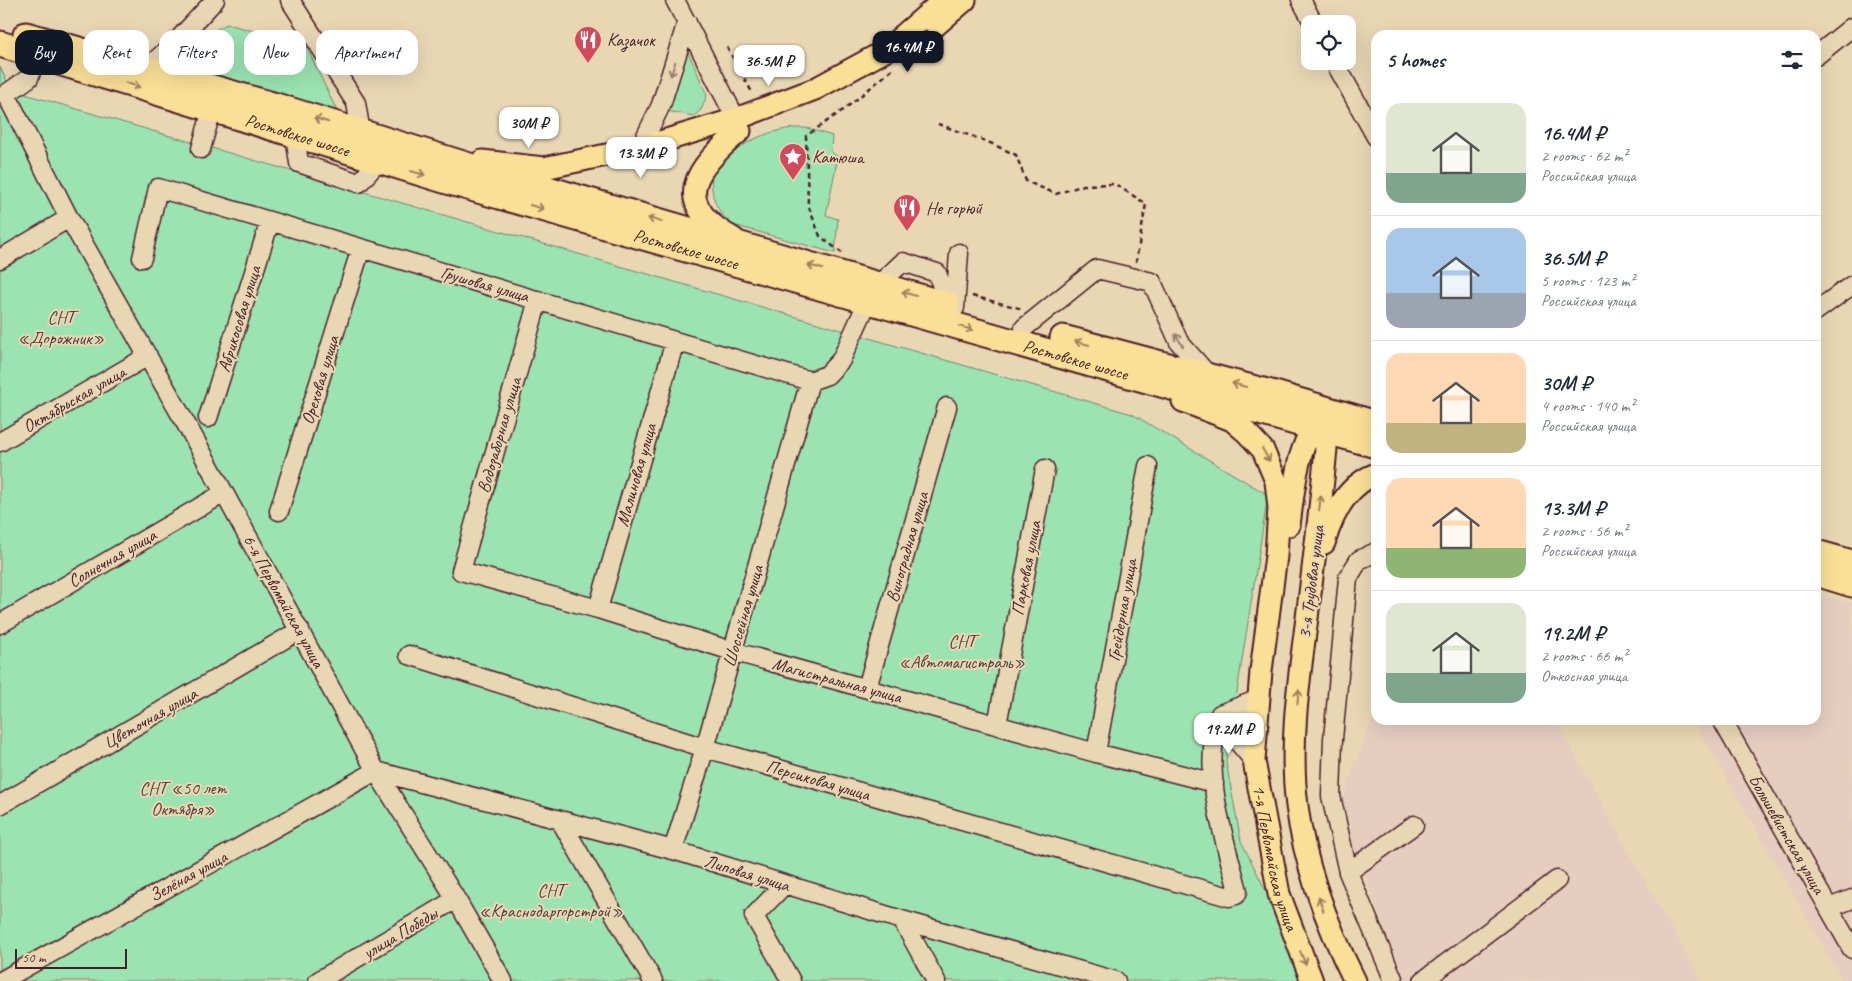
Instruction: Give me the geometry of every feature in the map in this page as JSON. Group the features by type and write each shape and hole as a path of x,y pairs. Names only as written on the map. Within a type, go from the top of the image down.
{"highway":[{"name":"Ростовское шоссе","path":"0,27 83,50"},
{"name":"Ростовское шоссе","path":"0,44 15,48"},
{"name":"Ростовское шоссе","path":"73,66 457,184 873,293 1032,329 1371,423"},
{"name":"Ростовское шоссе","path":"149,69 754,250 873,293 953,302 1314,426 1371,443"},
{"path":"1821,554 1852,562"},
{"path":"1821,575 1852,584"}],"main road":[{"path":"457,184 533,185 701,144 815,90 885,51 944,0"},
{"path":"418,150 544,168 738,125 820,102 893,62 965,0"},
{"path":"738,125 702,168 696,182 695,196 698,208 706,220 716,229 754,250"},
{"path":"1032,329 1232,420 1255,440 1263,450 1273,470 1279,492 1276,556 1261,671"},
{"path":"1286,398 1314,426 1331,419 1352,417"},
{"name":"3-я Трудовая улица","path":"1314,426 1324,441 1326,448 1301,662 1294,746 1297,806 1311,874 1332,934 1355,981"},
{"name":"3-я Трудовая улица","path":"1261,671 1300,463 1305,445 1314,426"},
{"path":"1311,587 1328,528 1337,510 1357,485 1371,477"},
{"name":"1-я Первомайская улица","path":"1261,671 1254,761 1279,894 1312,981"}],"street":[{"path":"149,66 176,42 215,0"},
{"path":"290,0 356,103 361,133"},
{"path":"675,0 738,125"},
{"path":"1300,0 1309,15"},
{"path":"640,148 661,105 687,22"},
{"path":"1821,52 1852,27"},
{"path":"1339,70 1371,128"},
{"path":"3,96 29,78 30,75"},
{"name":"6-я Первомайская улица","path":"3,96 69,218 300,630 376,771 456,899 503,981"},
{"path":"201,149 212,109"},
{"name":"Грушовая улица","path":"142,258 158,188 810,382"},
{"path":"0,260 69,218"},
{"name":"Абрикосовая улица","path":"208,418 270,220"},
{"name":"Ореховая улица","path":"279,511 361,248"},
{"path":"953,302 959,253"},
{"path":"1032,329 1097,269 1152,282 1179,342 1211,377"},
{"path":"1821,307 1852,285"},
{"path":"810,382 827,375 840,360 873,293"},
{"name":"Водозаборная улица","path":"460,571 538,300"},
{"name":"Малиновая улица","path":"598,609 675,341"},
{"name":"Октябрьская улица","path":"0,442 148,356"},
{"name":"Шоссейная улица","path":"673,850 705,748 810,382"},
{"name":"Виноградная улица","path":"866,688 947,407"},
{"name":"Грейдерная улица","path":"1096,753 1148,466"},
{"name":"Парковая улица","path":"997,725 1045,469"},
{"name":"Солнечная улица","path":"0,624 224,493"},
{"path":"1371,554 1358,560 1348,578 1333,739 1330,796 1348,872 1394,981"},
{"name":"Магистральная улица","path":"460,571 598,609 732,651 1096,753 1214,784"},
{"name":"Цветочная улица","path":"0,805 300,630"},
{"name":"Персиковая улица","path":"409,655 705,748 1229,897 1236,895 1238,891 1214,784"},
{"path":"1214,784 1213,743 1216,725 1223,711 1259,699"},
{"path":"1216,725 1238,742 1254,761"},
{"name":"Большевистская улица","path":"1725,725 1852,949"},
{"name":"Липовая улица","path":"376,771 673,850 1071,974 1116,981"},
{"name":"Зелёная улица","path":"1,981 376,771"},
{"path":"560,820 652,981"},
{"path":"1348,872 1414,825"},
{"path":"1423,981 1557,880"},
{"path":"784,885 754,916 791,981"},
{"name":"улица Победы","path":"318,981 456,899"},
{"path":"1829,908 1852,899"},
{"path":"902,920 936,981"}],"path":[{"path":"727,47 757,101"},
{"path":"845,255 820,236 808,205 806,136 846,108"},
{"path":"938,124 988,142 1016,155 1026,181 1056,194 1084,185 1115,184 1146,204 1133,278"},
{"path":"953,302 1032,329"}],"shaded area":[{"path":"1821,595 1852,603 1852,981 1843,981 1696,725 1821,725"},
{"path":"1371,722 1371,725 1558,725 1701,981 1405,981 1339,810"}],"green space":[{"path":"227,24 250,30 244,30 244,75 306,75 306,46 316,67 316,75 320,75 337,111 209,75 234,75 234,30 215,30"},
{"path":"688,52 707,95 701,110 694,116 667,111 678,72"},
{"name":"СНТ «Автомагистраль»","path":"0,67 11,90 1132,414 1268,495 1226,762 1241,841 1311,981 0,981"},
{"path":"794,128 807,128 832,136 831,152 838,157 826,215 838,219 835,253 733,225 722,214 715,202 712,188 712,173 730,155 758,137"}],"place":[{"name":"Казачок","path":"588,64"},
{"name":"Катюша","path":"793,181"},
{"name":"Не горюй","path":"907,232"}],"park label":[{"name":"СНТ «Дорожник»","path":"61,327"},
{"name":"СНТ «50 лет Октября»","path":"183,798"},
{"name":"СНТ «Краснодаргорстрой»","path":"551,900"}]}
